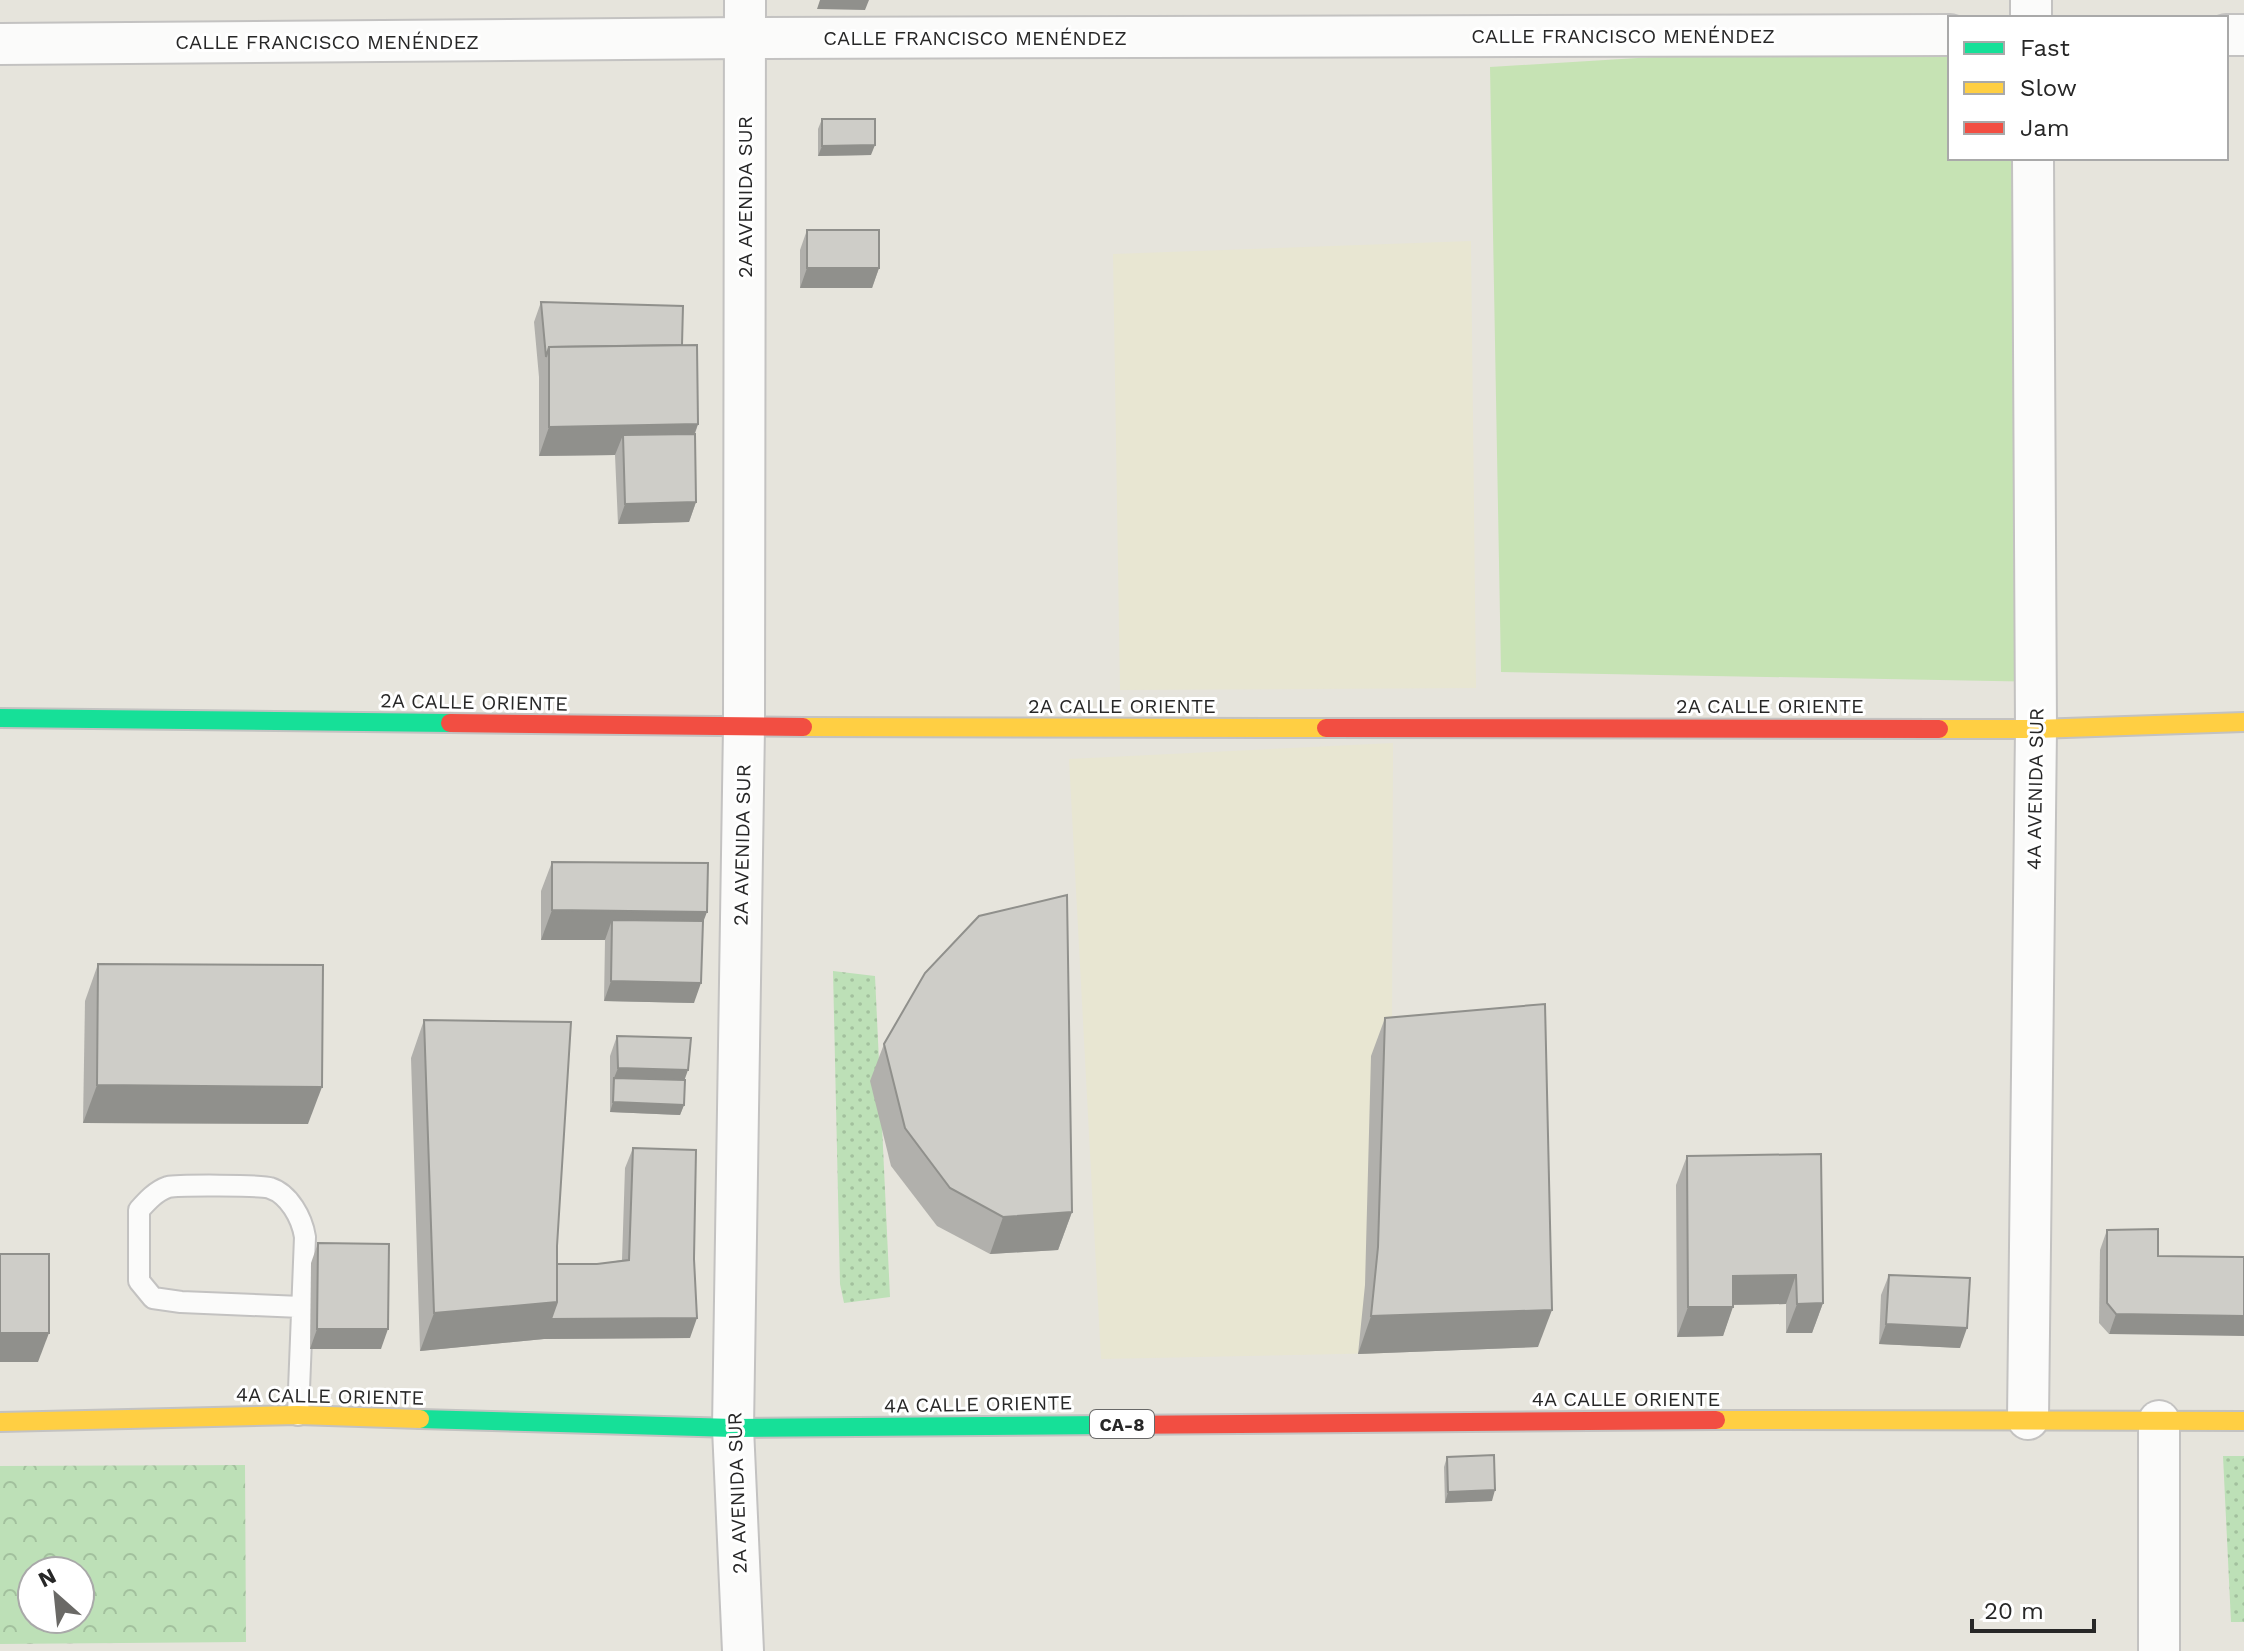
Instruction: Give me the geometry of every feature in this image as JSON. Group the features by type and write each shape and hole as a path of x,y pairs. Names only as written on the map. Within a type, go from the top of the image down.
{"main road":[{"name":"2A CALLE ORIENTE","path":"0,718 744,727 2036,729 2244,722"},
{"name":"4A CALLE ORIENTE","path":"0,1422 298,1415 733,1428 919,1426"},
{"name":"4A CALLE ORIENTE","path":"1102,1424 2028,1419 2244,1421"}],"street":[{"name":"CALLE FRANCISCO MENÉNDEZ","path":"0,44 745,19 1948,35"},
{"name":"2A AVENIDA SUR","path":"743,1651 733,1428 744,727 745,19"},
{"name":"4A AVENIDA SUR","path":"2028,1419 2036,729 2033,160"},
{"path":"2159,1421 2159,1651"}],"lane":[{"path":"298,1415 305,1237 303,1223 294,1207 270,1188 183,1185 167,1188 152,1196 139,1210 139,1281 153,1298 301,1307"},
{"path":"919,1426 960,1407 1067,1406 1102,1424"}],"shaded area":[{"path":"1471,241 1476,688 1120,690 1113,254"},
{"path":"1393,743 1391,1353 1101,1359 1069,759"}],"green space":[{"path":"1948,39 1948,160 2023,160 2043,682 1501,672 1490,67"},
{"path":"833,971 875,976 890,1297 844,1303 840,1284"},
{"path":"2223,1456 2244,1456 2244,1622 2231,1622"},
{"path":"245,1465 246,1642 0,1644 0,1466"}],"building":[{"path":"822,119 875,119 875,145 822,146"},
{"path":"807,230 879,230 879,268 807,268"},
{"path":"541,302 683,306 682,345 549,347 546,357"},
{"path":"697,345 698,424 549,427 549,347"},
{"path":"695,434 696,502 625,504 623,435"},
{"path":"552,862 708,863 707,912 552,910"},
{"path":"1067,895 1072,1212 1003,1217 950,1188 905,1128 884,1044 925,973 979,916"},
{"path":"612,920 703,921 701,983 611,981"},
{"path":"98,964 323,965 322,1087 97,1085"},
{"path":"1545,1004 1552,1310 1371,1316 1378,1247 1385,1018"},
{"path":"424,1020 571,1022 557,1246 557,1302 434,1313"},
{"path":"617,1036 691,1038 688,1070 618,1068"},
{"path":"614,1078 685,1080 684,1105 613,1102"},
{"path":"633,1148 696,1150 694,1259 697,1318 551,1319 557,1302 557,1264 629,1260"},
{"path":"1821,1154 1823,1303 1797,1304 1796,1275 1733,1276 1733,1307 1688,1307 1687,1156"},
{"path":"2158,1229 2158,1256 2244,1257 2244,1316 2116,1314 2107,1303 2107,1230"},
{"path":"318,1243 389,1244 388,1329 317,1329"},
{"path":"0,1254 49,1254 49,1333 0,1333"},
{"path":"1889,1275 1970,1278 1967,1328 1886,1324"},
{"path":"1494,1455 1495,1490 1448,1492 1447,1457"}],"traffic: fast":[{"path":"0,718 450,723"},
{"path":"420,1419 733,1428 1109,1425"}],"traffic: slow":[{"path":"1939,729 2244,722"},
{"path":"803,727 1326,728"},
{"path":"0,1422 298,1415 420,1419"},
{"path":"1716,1420 2244,1421"}],"traffic: jam":[{"path":"450,723 803,727"},
{"path":"1326,728 1939,729"},
{"path":"1109,1425 1716,1420"}]}
